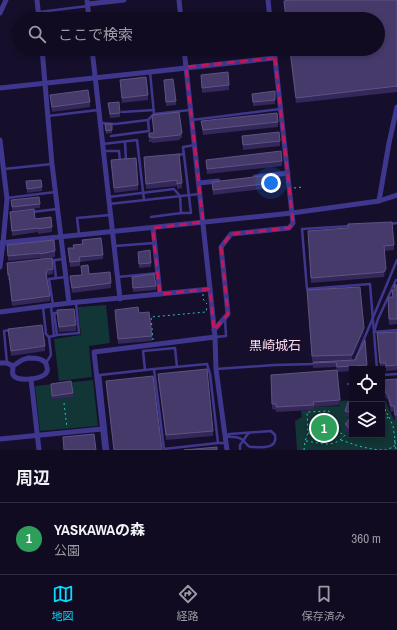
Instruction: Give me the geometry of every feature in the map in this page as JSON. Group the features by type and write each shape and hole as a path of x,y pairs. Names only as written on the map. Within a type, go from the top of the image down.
{"street":[{"path":"0,12 6,0"},
{"path":"37,0 39,12"},
{"path":"87,3 124,0"},
{"path":"179,0 180,12"},
{"path":"268,0 269,12"},
{"path":"43,56 52,164 69,304"},
{"path":"93,56 120,299"},
{"path":"185,56 215,337 216,369 228,450"},
{"path":"0,88 275,58 293,223 289,228 231,234 220,246 228,314 214,330"},
{"path":"378,201 397,107"},
{"path":"0,140 7,198 0,267"},
{"path":"250,178 288,173"},
{"path":"199,183 221,181"},
{"path":"2,243 292,213 378,201 397,195"},
{"path":"153,228 160,294"},
{"path":"0,312 42,306 210,289"},
{"path":"104,450 94,352 215,337"},
{"path":"36,358 43,360 48,369 46,374 41,377 23,380 13,375 13,366 22,360 36,358"},
{"path":"0,363 13,366"},
{"path":"31,379 39,450"},
{"path":"0,440 102,429"}],"lane":[{"path":"39,12 87,3"},
{"path":"150,72 154,114"},
{"path":"192,120 280,109"},
{"path":"48,116 98,110"},
{"path":"122,112 154,110"},
{"path":"100,123 115,124 148,120 154,114 191,110"},
{"path":"111,136 149,132 148,120"},
{"path":"103,144 137,140 144,200"},
{"path":"104,151 119,151 120,161 126,161 124,142"},
{"path":"151,217 191,213 183,147 195,145"},
{"path":"177,155 184,154"},
{"path":"133,160 140,160"},
{"path":"3,169 52,164"},
{"path":"109,196 174,189 180,196 181,213"},
{"path":"7,198 56,192"},
{"path":"109,204 200,194"},
{"path":"28,212 58,209"},
{"path":"79,235 77,218 110,215"},
{"path":"389,224 397,223"},
{"path":"358,226 302,229 307,289 370,284 377,366"},
{"path":"114,246 154,243"},
{"path":"46,261 64,259"},
{"path":"54,260 56,278"},
{"path":"347,363 354,363 397,260"},
{"path":"117,277 158,272"},
{"path":"54,336 49,279 66,277"},
{"path":"374,332 378,319 397,280"},
{"path":"49,337 79,333 76,303"},
{"path":"42,306 46,334 49,337 51,356 46,364"},
{"path":"69,312 77,311"},
{"path":"58,335 54,313 62,312"},
{"path":"215,337 226,336 225,318"},
{"path":"7,364 4,331 11,330"},
{"path":"374,332 397,330"},
{"path":"145,370 143,351 175,348 177,367"},
{"path":"108,450 100,375 206,364 210,374 218,444"},
{"path":"216,369 318,364"},
{"path":"154,369 164,449 226,443"},
{"path":"385,375 397,374"},
{"path":"271,431 275,435 275,441 274,444 269,446 252,447 248,446 240,438 225,436 230,434 271,431"},
{"path":"240,450 240,445 249,433"}],"path":[{"path":"290,188 304,187"},
{"path":"154,344 151,318 206,312 207,304 203,299 202,290"},
{"path":"383,402 393,426 396,439 396,450"},
{"path":"64,403 67,433"},
{"path":"304,450 308,433 307,412 329,411 330,418 326,427 315,433 308,433"},
{"path":"305,441 331,445 342,440 345,435 326,427"},
{"path":"342,440 369,450 385,450 394,447 396,439"}],"highlighted area":[{"path":"275,58 293,223 289,228 231,234 221,247 228,314 214,330 210,289 160,294 154,243 153,228 203,222 186,67"}],"green space":[{"path":"106,305 110,343 89,346 92,377 59,381 54,339 81,335 78,307"},
{"path":"93,380 98,426 40,431 35,386"},
{"path":"349,400 349,438 385,438 385,400 394,420 397,420 397,450 297,450 295,421 302,417 301,411 314,410 314,407 340,406 340,401"}],"building":[{"path":"397,0 397,86 296,98 291,56 385,56 385,12 285,12 284,1"},
{"path":"228,72 229,85 202,88 201,75"},
{"path":"146,77 148,95 122,98 120,80"},
{"path":"173,79 176,101 166,102 164,80"},
{"path":"88,90 90,102 52,107 50,95"},
{"path":"275,91 275,100 253,102 252,94"},
{"path":"119,102 120,113 110,114 108,103"},
{"path":"179,112 182,133 180,133 180,135 149,137 149,133 154,133 152,115"},
{"path":"277,113 278,122 203,130 201,121"},
{"path":"105,124 112,124 112,130 106,131"},
{"path":"279,132 280,141 243,145 242,136"},
{"path":"281,151 282,161 207,169 206,160"},
{"path":"179,154 182,183 177,184 177,180 146,184 144,157"},
{"path":"136,158 138,185 114,188 111,160"},
{"path":"262,176 263,184 213,190 212,182"},
{"path":"41,180 42,187 27,189 26,181"},
{"path":"39,197 40,204 12,207 11,200"},
{"path":"34,209 35,219 51,217 52,227 12,231 10,212"},
{"path":"392,222 394,245 384,246 386,269 384,272 311,278 308,231 348,228 348,224"},
{"path":"101,238 103,255 79,257 80,261 70,262 68,248 74,248 73,245 83,244 82,240"},
{"path":"54,240 55,251 40,254 8,256 7,245"},
{"path":"150,250 151,263 139,264 138,252"},
{"path":"52,258 53,269 47,270 46,274 50,296 12,301 7,263"},
{"path":"88,265 89,274 110,272 111,283 72,288 70,276 82,275 81,266"},
{"path":"154,274 156,286 133,288 132,277"},
{"path":"394,285 397,285 397,319 389,319 388,298 393,297 392,290 395,290"},
{"path":"360,287 364,328 352,355 312,356 307,290"},
{"path":"138,307 139,313 149,312 152,336 118,339 115,310"},
{"path":"74,309 76,325 59,327 57,310"},
{"path":"42,325 45,346 11,351 8,329"},
{"path":"397,332 397,365 386,366 386,363 380,363 377,333"},
{"path":"365,340 367,365 337,367 336,362 313,363 313,362 355,360"},
{"path":"207,369 213,431 166,435 158,374"},
{"path":"337,370 340,400 313,402 314,405 276,407 276,404 272,404 271,375"},
{"path":"153,376 162,450 114,450 106,381"},
{"path":"397,379 397,415 395,415 394,406 391,406 388,395 385,392 385,380"},
{"path":"71,381 73,393 52,396 51,384"},
{"path":"348,402 349,412 345,411"},
{"path":"349,419 349,428 345,424"},
{"path":"94,434 96,450 64,450 63,437"},
{"path":"217,447 217,450 184,450"}],"place":[{"name":"YASKAWAの森","path":"324,428"}],"district":[{"name":"黒崎城石","path":"275,345"}]}
